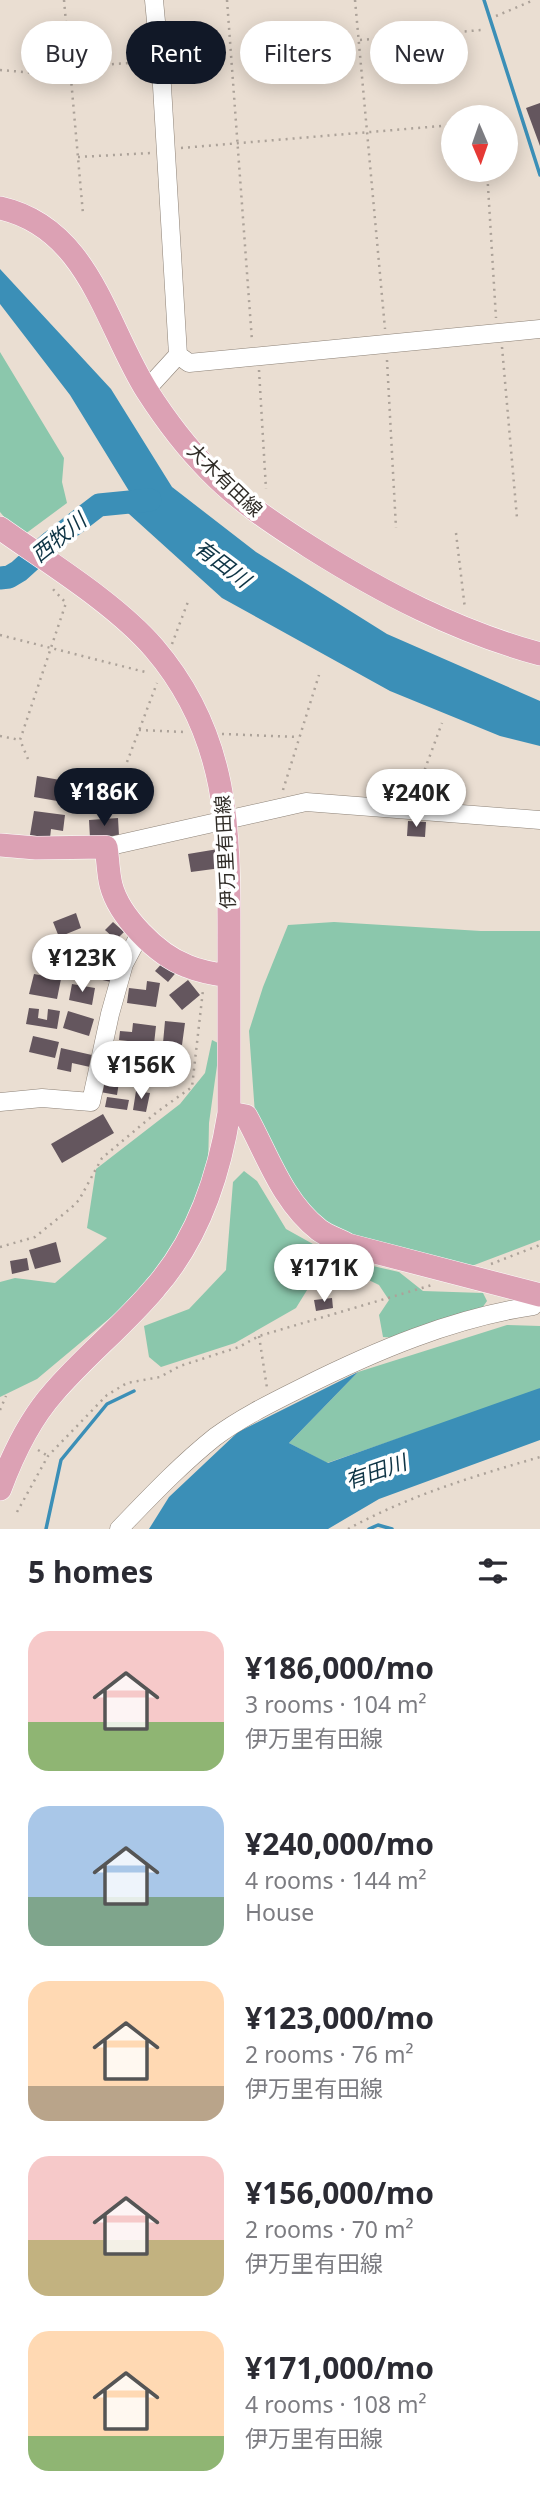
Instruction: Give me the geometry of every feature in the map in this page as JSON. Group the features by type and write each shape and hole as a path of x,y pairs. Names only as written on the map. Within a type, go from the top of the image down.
{"main road":[{"name":"大木有田線","path":"2,209 35,220 60,238 83,270 146,390 180,437 209,470 257,514 355,575 439,618 494,641 540,654"},
{"name":"伊万里有田線","path":"0,1489 17,1447 52,1394 156,1287 176,1260 206,1203 223,1147 229,1113 217,974 227,818 221,784 202,726 187,696 153,647 125,621 48,572 7,532"},
{"path":"0,845 36,848 106,847 111,884 122,912 141,933 169,956 184,965 217,974"},
{"path":"229,1113 246,1116 272,1170 295,1205 320,1231 348,1245 540,1295"}],"street":[{"path":"146,390 178,355 162,86 154,0"},
{"path":"178,355 189,363 540,329"},
{"path":"106,847 306,802 540,820"},
{"path":"0,1102 42,1098 91,1102 124,964 141,933"},
{"path":"119,1529 177,1469 218,1436 269,1404 353,1362 465,1321 533,1306 540,1295"}],"path":[{"path":"64,0 66,21"},
{"path":"227,0 253,345"},
{"path":"355,0 386,332"},
{"path":"496,16 534,0"},
{"path":"359,40 482,30"},
{"path":"0,70 21,72"},
{"path":"71,84 83,214"},
{"path":"172,149 441,126"},
{"path":"78,158 159,152"},
{"path":"489,182 497,321"},
{"path":"502,340 517,518"},
{"path":"386,351 396,528"},
{"path":"258,362 266,489"},
{"path":"456,533 465,612"},
{"path":"28,759 20,740 66,603 48,572"},
{"path":"0,635 160,675"},
{"path":"283,790 318,675"},
{"path":"412,809 442,723"},
{"path":"0,736 20,740"},
{"path":"0,1247 35,1237 44,1230 79,1200 102,1158 192,1087 199,1012 217,974"},
{"path":"490,1265 540,1245"},
{"path":"17,1512 48,1456 107,1395 127,1383 160,1377 180,1366 239,1347 259,1336 433,1285"},
{"path":"259,1336 269,1404"},
{"path":"0,1410 6,1396"},
{"path":"38,1450 48,1456"},
{"path":"348,1529 375,1514 459,1481 540,1457"}],"green space":[{"path":"0,352 64,458 62,482 67,503 21,537 0,512"},
{"path":"334,922 481,931 540,931 540,1240 469,1267 359,1244 324,1224 281,1173 255,1114 249,1031 288,925"},
{"path":"212,1040 220,1044 209,1123 208,1171 175,1245 129,1302 37,1379 0,1397 0,1282 15,1278 55,1283 107,1238 87,1228 96,1169 180,1104 205,1073"},
{"path":"244,1171 257,1181 286,1229 338,1258 399,1272 423,1291 483,1293 487,1301 480,1311 398,1338 383,1337 379,1315 389,1300 379,1285 342,1267 312,1282 296,1308 235,1343 161,1367 149,1357 144,1326 189,1309 226,1270 233,1182"},
{"path":"507,1325 540,1326 540,1388 534,1392 327,1463 289,1443 358,1372"}],"water":[{"name":"有田川","path":"0,269 111,389 172,487 256,552 387,634 540,701 540,746 500,736 390,691 222,598 118,504 129,491 70,395 0,304"},
{"name":"有田川","path":"358,1372 289,1443 328,1463 540,1388 540,1440 379,1499 328,1529 149,1529 169,1497 238,1432"}],"building":[{"path":"540,103 540,146 526,108"},
{"path":"37,776 72,782 69,803 34,797"},
{"path":"89,777 90,791 79,792 78,778"},
{"path":"34,811 65,815 63,831 51,829 50,838 30,835"},
{"path":"118,818 119,836 90,838 89,820"},
{"path":"408,821 426,822 425,837 407,836"},
{"path":"218,849 221,868 191,872 188,854"},
{"path":"76,913 81,928 59,937 53,922"},
{"path":"113,922 124,932 116,940 105,930"},
{"path":"73,958 115,968 111,982 60,970 63,961 72,963"},
{"path":"166,959 179,969 168,982 155,971"},
{"path":"34,974 61,979 57,999 29,994"},
{"path":"188,980 200,995 182,1010 169,995"},
{"path":"147,981 160,983 156,1007 127,1003 129,988 146,990"},
{"path":"72,984 95,988 92,1005 69,1000"},
{"path":"29,1008 39,1009 38,1018 47,1020 48,1009 60,1011 57,1029 26,1024"},
{"path":"68,1011 94,1019 89,1036 63,1028"},
{"path":"165,1021 185,1023 182,1045 163,1043"},
{"path":"133,1023 156,1026 154,1044 119,1040 120,1031 132,1032"},
{"path":"33,1036 59,1042 55,1058 29,1052"},
{"path":"61,1048 92,1055 90,1067 72,1063 71,1072 57,1069"},
{"path":"122,1050 135,1053 130,1077 108,1072 110,1059 120,1061"},
{"path":"137,1066 163,1071 160,1086 134,1082"},
{"path":"102,1079 119,1082 117,1095 100,1092"},
{"path":"136,1091 150,1093 146,1112 133,1110"},
{"path":"107,1097 129,1100 127,1110 105,1107"},
{"path":"103,1114 114,1133 62,1163 51,1144"},
{"path":"56,1242 61,1262 35,1269 29,1250"},
{"path":"27,1258 29,1270 12,1274 10,1261"},
{"path":"332,1298 333,1308 316,1311 314,1300"}],"waterway":[{"path":"484,0 540,175"},
{"name":"西牧川","path":"0,578 9,577 19,571 99,505 150,500"},
{"path":"46,1529 61,1460 107,1404 134,1391"},
{"path":"369,1529 378,1525 392,1529"}]}
